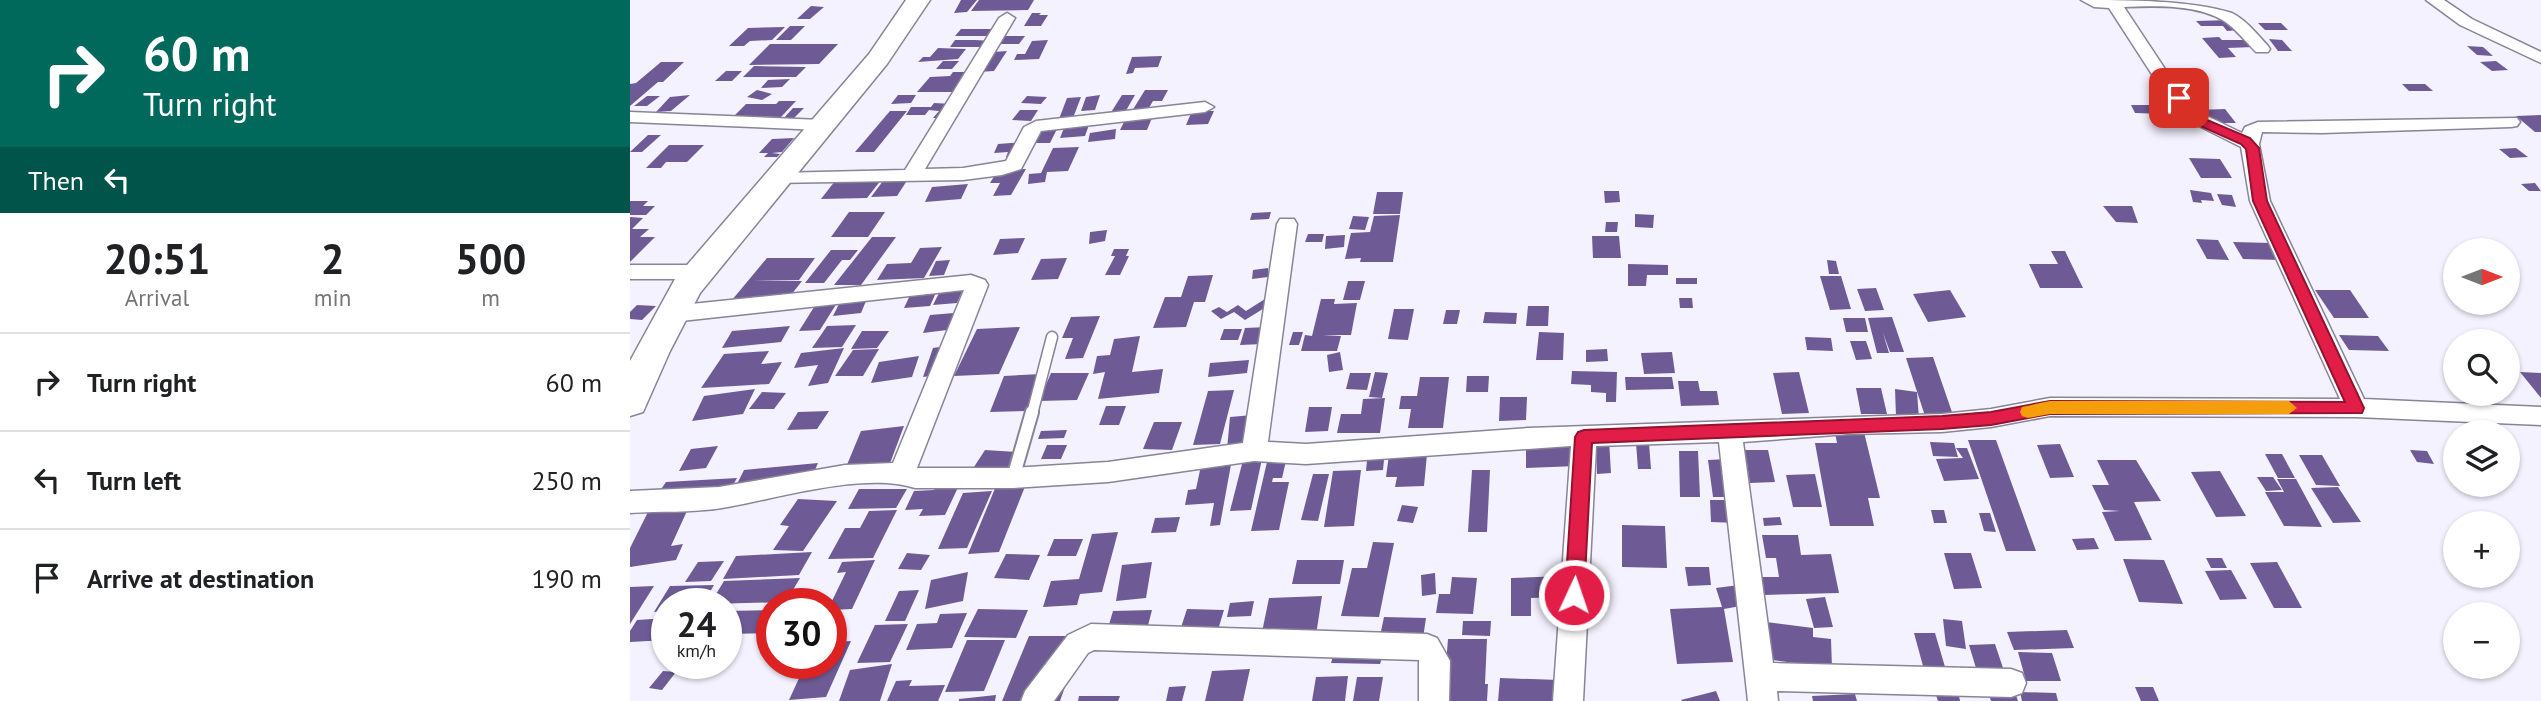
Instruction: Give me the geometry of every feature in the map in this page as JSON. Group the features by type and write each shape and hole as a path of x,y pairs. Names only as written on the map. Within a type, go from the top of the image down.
{"main road":[{"path":"630,402 641,352 699,272 878,60 918,0"}],"street":[{"path":"2089,0 2099,4 2164,2 2221,13 2236,23 2262,49"},
{"path":"2434,0 2466,22 2515,48 2541,58"},
{"path":"2114,4 2159,72 2197,118 2250,144"},
{"path":"911,176 1007,18"},
{"path":"776,179 962,174 1010,167 1020,156 1030,131 1042,125 1205,107"},
{"path":"630,117 821,125"},
{"path":"2356,408 2260,201 2250,144 2251,131 2258,127 2322,128 2511,122"},
{"path":"1254,451 1287,224"},
{"path":"630,272 699,272"},
{"path":"671,314 940,284 971,282 977,285 902,472"},
{"path":"630,502 719,498 845,475 902,472 915,478 1013,478 1133,470 1254,451 1306,454 1584,437 1942,423 1991,418 2050,407 2356,408 2541,416"},
{"path":"1730,433 1762,689 2011,683"},
{"path":"1568,701 1584,437"},
{"path":"1036,701 1078,644 1091,637 1101,637 1427,647 1435,662 1434,701"}],"lane":[{"path":"1013,478 1047,363 1052,337"}],"building":[{"path":"961,0 977,0 967,12 954,13"},
{"path":"979,0 1034,0 1028,10 971,11"},
{"path":"811,6 824,7 810,19 797,19"},
{"path":"1032,13 1048,15 1041,26 1024,26"},
{"path":"2231,20 2240,30 2227,31 2223,26 2201,26 2196,21"},
{"path":"2258,23 2281,23 2288,30 2265,30"},
{"path":"790,26 805,26 791,40 776,40"},
{"path":"785,27 772,40 729,46 748,28"},
{"path":"961,29 994,29 988,36 955,36"},
{"path":"1005,36 1025,36 1019,44 1000,44"},
{"path":"2219,37 2222,40 2245,40 2253,47 2228,48 2236,57 2219,58 2202,38"},
{"path":"2269,39 2282,40 2292,51 2278,51"},
{"path":"955,40 992,41 988,47 950,47"},
{"path":"1048,40 1039,59 1014,60 1017,54 1025,54 1032,41"},
{"path":"770,44 838,44 819,64 749,65"},
{"path":"2467,46 2483,47 2493,56 2477,55"},
{"path":"938,48 966,49 958,59 918,62 923,57 930,57"},
{"path":"1007,51 994,71 979,72 993,52"},
{"path":"1162,56 1158,67 1135,68 1133,73 1126,74 1132,57"},
{"path":"943,61 959,61 952,69 936,69"},
{"path":"2496,61 2508,70 2492,71 2480,62"},
{"path":"661,62 684,62 663,82 658,82 630,106 630,84 636,83"},
{"path":"754,66 806,67 796,77 743,77"},
{"path":"726,71 742,71 732,81 715,81"},
{"path":"953,72 971,72 957,92 917,92 930,77 950,76"},
{"path":"790,79 782,87 761,88 768,80"},
{"path":"2402,84 2425,84 2433,91 2409,91"},
{"path":"757,90 772,94 762,100 747,97"},
{"path":"1145,90 1168,90 1162,101 1153,101 1147,111 1132,111"},
{"path":"690,95 671,111 656,112 670,97"},
{"path":"898,95 916,95 911,103 891,104"},
{"path":"1100,95 1095,110 1081,111 1086,97"},
{"path":"1122,95 1135,95 1124,114 1110,114"},
{"path":"647,96 660,96 647,106 634,106"},
{"path":"1027,96 1047,97 1041,104 1021,103"},
{"path":"1081,97 1073,118 1059,119 1067,98"},
{"path":"779,101 796,101 781,117 734,116 746,104 776,104"},
{"path":"934,103 953,104 944,118 933,118 939,111 929,110 925,115 906,115 911,107 931,107"},
{"path":"2131,105 2161,105 2166,114 2135,113"},
{"path":"793,108 804,108 794,118 783,119"},
{"path":"2225,109 2236,123 2208,123 2197,110"},
{"path":"1020,110 1038,110 1031,121 1012,120"},
{"path":"890,111 907,111 874,152 855,152"},
{"path":"1192,111 1214,111 1208,124 1186,125"},
{"path":"1154,113 1147,130 1120,130 1128,114"},
{"path":"2541,115 2541,132 2535,132 2516,116"},
{"path":"1090,122 1085,136 1060,138 1066,123"},
{"path":"1058,127 1050,143 1033,143 1042,128"},
{"path":"1116,129 1115,139 1088,142 1090,133"},
{"path":"648,135 661,135 642,152 630,152"},
{"path":"794,138 782,152 772,153 780,154 777,157 764,157 768,153 759,153 772,139"},
{"path":"1024,142 1019,156 1006,157 1008,152 994,153 998,144"},
{"path":"669,145 704,145 687,162 666,162 661,168 646,168"},
{"path":"1079,147 1068,171 1047,172 1045,182 1028,184 1029,174 1041,173 1053,148"},
{"path":"2516,148 2528,157 2510,158 2499,149"},
{"path":"2189,158 2220,159 2232,178 2201,178"},
{"path":"1026,169 1011,195 993,196 1000,183 990,183 998,170"},
{"path":"908,179 897,196 871,197 883,181"},
{"path":"881,180 867,198 821,199 835,181"},
{"path":"2535,183 2541,191 2529,191 2521,184"},
{"path":"968,184 961,199 925,202 932,187"},
{"path":"2190,190 2211,193 2214,201 2193,202"},
{"path":"1604,191 1619,191 1620,202 1605,203"},
{"path":"1377,192 1403,192 1400,214 1373,214"},
{"path":"2217,194 2232,195 2236,207 2222,205"},
{"path":"630,201 648,201 643,206 655,206 646,215 630,215"},
{"path":"2103,206 2132,206 2138,223 2116,222"},
{"path":"849,212 885,212 868,237 831,237"},
{"path":"1271,212 1269,219 1250,220 1252,213"},
{"path":"1635,214 1654,215 1653,228 1635,227"},
{"path":"1400,215 1393,262 1345,259 1351,233 1370,232 1374,216"},
{"path":"1353,216 1369,217 1365,230 1349,229"},
{"path":"630,217 643,218 632,229 649,229 640,237 655,237 630,262"},
{"path":"1606,222 1618,222 1617,232 1605,232"},
{"path":"1107,230 1105,241 1089,244 1090,232"},
{"path":"1308,234 1324,234 1322,242 1305,242"},
{"path":"1345,235 1344,247 1325,249 1326,236"},
{"path":"1592,236 1619,236 1621,258 1593,258"},
{"path":"872,237 896,237 861,285 834,285"},
{"path":"1025,238 1018,253 993,255 1000,239"},
{"path":"2196,239 2218,240 2229,260 2207,259"},
{"path":"2233,242 2271,243 2282,260 2243,259"},
{"path":"942,247 924,278 877,280 887,264 911,263 920,248"},
{"path":"1114,249 1129,249 1126,256 1129,256 1120,275 1105,275 1115,256 1111,256"},
{"path":"831,250 858,250 850,260 842,260 824,283 805,283"},
{"path":"2051,251 2065,251 2083,288 2040,288 2029,264 2058,264"},
{"path":"767,258 815,258 799,280 753,280 802,281 787,300 732,300"},
{"path":"1067,258 1058,279 1031,280 1041,259"},
{"path":"950,260 944,275 929,276 936,261"},
{"path":"1827,260 1836,261 1839,274 1829,274"},
{"path":"1628,264 1668,265 1668,275 1647,275 1646,286 1628,286"},
{"path":"1268,268 1268,277 1252,279 1253,270"},
{"path":"1213,275 1205,302 1194,302 1186,327 1153,328 1165,297 1181,297 1188,276"},
{"path":"1820,276 1841,276 1851,309 1830,310"},
{"path":"1676,278 1697,278 1697,284 1676,284"},
{"path":"1348,281 1365,281 1360,300 1343,300"},
{"path":"964,287 957,303 933,305 941,289"},
{"path":"938,288 930,306 904,308 912,291"},
{"path":"1876,288 1884,310 1865,311 1857,289"},
{"path":"1950,290 1966,317 1928,322 1913,294"},
{"path":"2315,290 2350,290 2369,318 2334,318"},
{"path":"1679,298 1692,298 1693,308 1680,308"},
{"path":"1265,299 1271,304 1245,320 1234,312 1221,319 1211,311 1219,307 1227,312 1238,305 1246,311"},
{"path":"1321,299 1335,299 1334,304 1357,303 1351,335 1322,335 1341,336 1337,351 1301,351 1305,335 1312,336"},
{"path":"866,301 861,313 833,316 839,304"},
{"path":"837,303 820,330 799,331 816,304"},
{"path":"637,305 656,306 642,320 630,319 630,312"},
{"path":"1528,306 1549,306 1548,326 1526,326"},
{"path":"1394,309 1414,309 1408,340 1388,339"},
{"path":"1446,310 1460,310 1457,324 1443,324"},
{"path":"1485,312 1517,313 1516,324 1483,323"},
{"path":"954,313 947,330 923,333 930,315"},
{"path":"1100,316 1083,358 1065,359 1073,338 1062,338 1071,317"},
{"path":"1892,317 1904,352 1890,352 1883,333 1889,353 1877,353 1868,318"},
{"path":"1843,318 1865,318 1868,332 1846,332"},
{"path":"856,325 842,347 812,348 827,326"},
{"path":"790,326 781,342 722,348 732,331"},
{"path":"1020,327 999,374 954,376 977,329"},
{"path":"1267,327 1263,344 1240,345 1245,328"},
{"path":"1224,329 1242,329 1238,340 1220,340"},
{"path":"862,331 889,331 877,348 851,349"},
{"path":"1293,332 1303,332 1299,345 1289,345"},
{"path":"1539,332 1564,333 1563,360 1536,360"},
{"path":"2339,335 2378,336 2389,351 2349,350"},
{"path":"1140,336 1132,372 1163,369 1159,393 1098,399 1105,372 1093,374 1097,356 1110,355 1114,339"},
{"path":"1805,337 1831,338 1833,351 1807,350"},
{"path":"1850,341 1866,341 1872,359 1856,360"},
{"path":"946,346 937,375 923,377 933,348"},
{"path":"844,348 828,383 808,386 818,365 794,368 801,353"},
{"path":"879,349 863,376 835,376 853,350"},
{"path":"1607,349 1608,361 1586,362 1586,350"},
{"path":"769,351 761,364 782,362 769,384 701,388 724,354"},
{"path":"1340,352 1343,370 1329,372 1327,355"},
{"path":"1672,352 1675,373 1644,374 1641,353"},
{"path":"919,356 912,377 871,383 879,362"},
{"path":"1933,357 1953,415 1925,416 1906,358"},
{"path":"1249,360 1247,373 1208,377 1210,363"},
{"path":"1572,371 1617,372 1616,402 1606,402 1606,393 1591,392 1591,385 1571,384"},
{"path":"1375,372 1388,373 1382,398 1369,397"},
{"path":"1799,372 1809,413 1782,414 1773,373"},
{"path":"2520,372 2541,373 2541,398"},
{"path":"1051,373 1089,373 1077,400 1039,401"},
{"path":"1350,373 1371,373 1367,390 1346,389"},
{"path":"1041,374 1027,411 990,412 1004,376"},
{"path":"1467,376 1489,376 1488,392 1466,392"},
{"path":"1420,377 1449,377 1443,428 1408,428 1411,409 1399,409 1401,396 1417,396"},
{"path":"1625,377 1672,377 1674,389 1626,390"},
{"path":"1678,381 1698,381 1700,391 1717,391 1719,405 1681,406"},
{"path":"1856,388 1881,388 1887,414 1861,414"},
{"path":"755,389 743,414 692,421 704,396"},
{"path":"1895,389 1917,392 1919,419 1896,416"},
{"path":"1234,390 1220,444 1193,445 1208,391"},
{"path":"762,392 786,393 774,409 749,409"},
{"path":"1500,397 1527,397 1526,420 1499,421"},
{"path":"1385,398 1380,433 1337,433 1341,414 1361,414 1363,399"},
{"path":"1106,406 1126,406 1119,425 1099,425"},
{"path":"1309,407 1332,407 1328,431 1305,432"},
{"path":"829,411 817,429 787,430 798,412"},
{"path":"1253,415 1250,446 1227,449 1230,417"},
{"path":"1154,422 1182,422 1172,450 1143,449"},
{"path":"904,426 889,466 844,472 861,431"},
{"path":"1834,428 1863,428 1880,498 1868,498 1874,526 1830,526 1815,443 1837,443"},
{"path":"1067,430 1064,438 1038,439 1041,431"},
{"path":"1575,438 1577,466 1526,468 1526,441"},
{"path":"1596,440 1609,440 1611,473 1597,474"},
{"path":"1968,440 1996,440 2036,551 2006,551"},
{"path":"1930,442 1954,443 1958,457 1933,456"},
{"path":"1636,443 1649,443 1651,469 1638,469"},
{"path":"2060,444 2074,477 2050,478 2037,445"},
{"path":"1047,445 1067,445 1061,459 1041,459"},
{"path":"718,446 706,468 679,471 691,449"},
{"path":"1956,448 1967,448 1979,479 1944,481 1936,459 1963,458"},
{"path":"985,450 1017,452 1007,469 974,467"},
{"path":"1745,450 1768,450 1775,482 1750,483"},
{"path":"2410,450 2427,451 2434,464 2417,462"},
{"path":"1679,451 1698,451 1700,497 1680,497"},
{"path":"1427,454 1424,486 1395,487 1397,477 1386,477 1389,455"},
{"path":"2265,454 2282,454 2295,478 2278,478"},
{"path":"2299,455 2322,455 2340,486 2316,485"},
{"path":"1232,459 1220,525 1210,526 1214,503 1185,505 1188,490 1196,489 1202,461"},
{"path":"1262,459 1251,510 1230,511 1243,460"},
{"path":"1728,459 1734,497 1713,497 1708,460"},
{"path":"1367,460 1384,460 1383,470 1366,471"},
{"path":"2097,460 2136,460 2161,501 2134,502 2152,540 2115,541 2102,512 2120,511 2104,510 2092,485 2109,485"},
{"path":"1286,461 1282,478 1273,478 1272,482 1289,482 1279,530 1251,531 1267,462"},
{"path":"818,463 812,477 737,484 744,470"},
{"path":"1361,470 1354,526 1324,527 1333,471"},
{"path":"1472,470 1490,470 1487,532 1468,532"},
{"path":"2220,471 2246,516 2216,517 2191,472"},
{"path":"1313,474 1329,474 1318,521 1301,520"},
{"path":"1815,474 1822,507 1793,507 1786,475"},
{"path":"2257,477 2273,477 2282,490 2266,491"},
{"path":"737,478 728,494 655,498 666,482"},
{"path":"962,479 945,515 919,516 923,509 905,510 914,491 934,490 939,480"},
{"path":"2277,479 2296,479 2322,527 2284,526 2265,492 2284,492"},
{"path":"1026,484 999,552 968,554 996,486"},
{"path":"2338,487 2361,522 2333,523 2311,488"},
{"path":"859,489 907,489 896,508 848,509"},
{"path":"992,491 967,548 938,549 963,493"},
{"path":"798,499 837,501 803,551 773,550 789,526 780,525"},
{"path":"692,500 671,546 683,544 676,560 630,567 630,548 651,506"},
{"path":"1710,500 1735,500 1737,523 1711,522"},
{"path":"1402,505 1418,507 1413,523 1397,521"},
{"path":"897,510 873,558 828,559 845,528 860,528 869,511"},
{"path":"1931,510 1944,510 1947,523 1934,523"},
{"path":"1979,513 1990,513 1996,532 1984,531"},
{"path":"1180,517 1176,532 1151,533 1155,518"},
{"path":"1780,517 1782,525 1764,526 1763,518"},
{"path":"1622,525 1665,526 1667,568 1622,567"},
{"path":"1118,532 1102,592 1080,594 1077,605 1043,607 1051,581 1079,579 1092,534"},
{"path":"1762,535 1798,535 1801,555 1831,554 1839,593 1763,595 1760,577 1779,577 1776,558 1766,558"},
{"path":"2094,538 2099,549 2077,550 2072,539"},
{"path":"1054,539 1083,539 1076,556 1047,556"},
{"path":"1373,542 1394,543 1379,617 1341,616 1352,568 1367,568"},
{"path":"812,552 799,575 723,579 736,556"},
{"path":"907,553 930,555 921,570 898,569"},
{"path":"1944,553 1971,553 1982,588 1954,589"},
{"path":"1006,554 1040,555 1029,580 994,578"},
{"path":"2206,558 2222,558 2227,568 2211,568"},
{"path":"2123,559 2164,560 2183,604 2139,602"},
{"path":"875,560 852,609 847,609 847,588 838,588 846,572 837,573 842,562"},
{"path":"1297,560 1344,560 1340,584 1292,584"},
{"path":"724,561 711,581 685,582 698,562"},
{"path":"1152,562 1146,598 1116,601 1122,565"},
{"path":"2277,562 2302,608 2274,608 2250,563"},
{"path":"1685,567 1709,567 1711,585 1688,586"},
{"path":"2231,570 2247,599 2220,600 2205,571"},
{"path":"968,572 963,601 925,609 931,580"},
{"path":"1435,573 1436,594 1422,596 1421,575"},
{"path":"1564,576 1564,597 1531,598 1531,616 1511,616 1511,578"},
{"path":"1452,577 1477,578 1473,614 1436,613 1439,594 1450,594"},
{"path":"800,578 794,588 756,588 756,603 742,603 742,588 720,588 724,581"},
{"path":"714,585 712,588 669,588"},
{"path":"1739,585 1746,605 1724,609 1733,662 1677,664 1670,609 1722,607 1716,588"},
{"path":"654,586 630,624 630,587"},
{"path":"919,590 905,621 885,621 899,591"},
{"path":"1322,596 1316,635 1261,637 1269,598"},
{"path":"1825,597 1833,627 1814,628 1806,599"},
{"path":"1254,601 1251,616 1227,617 1230,603"},
{"path":"978,609 1028,610 1016,638 964,637"},
{"path":"1187,609 1224,610 1211,653 1173,652"},
{"path":"756,610 756,633 742,634 742,611"},
{"path":"1152,610 1145,637 1105,638 1113,611"},
{"path":"967,613 952,648 906,650 917,624 937,623 940,614"},
{"path":"1384,617 1426,618 1423,638 1380,636"},
{"path":"651,619 651,641 630,642 630,631 637,620"},
{"path":"1943,619 1962,621 1966,649 1946,646"},
{"path":"1463,621 1491,621 1490,636 1462,635"},
{"path":"1766,622 1813,628 1813,637 1831,639 1832,668 1765,659"},
{"path":"908,624 890,662 857,663 875,625"},
{"path":"2067,630 2074,648 2014,650 2007,632"},
{"path":"1914,633 1935,633 1948,677 1926,677"},
{"path":"1029,636 1083,636 1060,701 1002,701"},
{"path":"1448,639 1487,639 1487,701 1443,701"},
{"path":"967,640 1005,640 984,691 945,692"},
{"path":"1995,644 2006,677 1979,678 1969,645"},
{"path":"2018,652 2052,653 2061,681 2026,681"},
{"path":"1334,653 1383,655 1380,664 1331,663"},
{"path":"892,664 880,701 839,701 850,670"},
{"path":"1250,669 1243,701 1205,701 1212,671"},
{"path":"1348,676 1345,701 1312,701 1316,677"},
{"path":"1357,677 1383,677 1379,701 1353,701"},
{"path":"1500,678 1559,680 1558,701 1498,701"},
{"path":"656,679 671,679 662,690 649,688"},
{"path":"799,679 834,679 826,697 789,700"},
{"path":"912,680 909,686 945,685 938,701 887,701 896,681"},
{"path":"1186,686 1182,701 1166,701 1169,687"},
{"path":"2013,687 2018,701 1991,701 1987,688"},
{"path":"2135,687 2153,687 2159,701 2141,701"},
{"path":"1716,691 1720,701 1681,700"},
{"path":"1958,691 1960,701 1938,701 1935,692"},
{"path":"2020,692 2056,693 2058,701 2022,701"},
{"path":"1855,694 1857,701 1813,701 1812,696"},
{"path":"996,695 995,701 959,701 959,699"},
{"path":"1079,696 1120,696 1118,701 1078,701"}],"slow traffic":[{"path":"2028,412 2050,407 2289,408"}],"route":[{"path":"1574,595 1584,437 1942,423 1991,418 2050,407 2356,408 2260,201 2250,144 2203,122 2179,98"}]}
